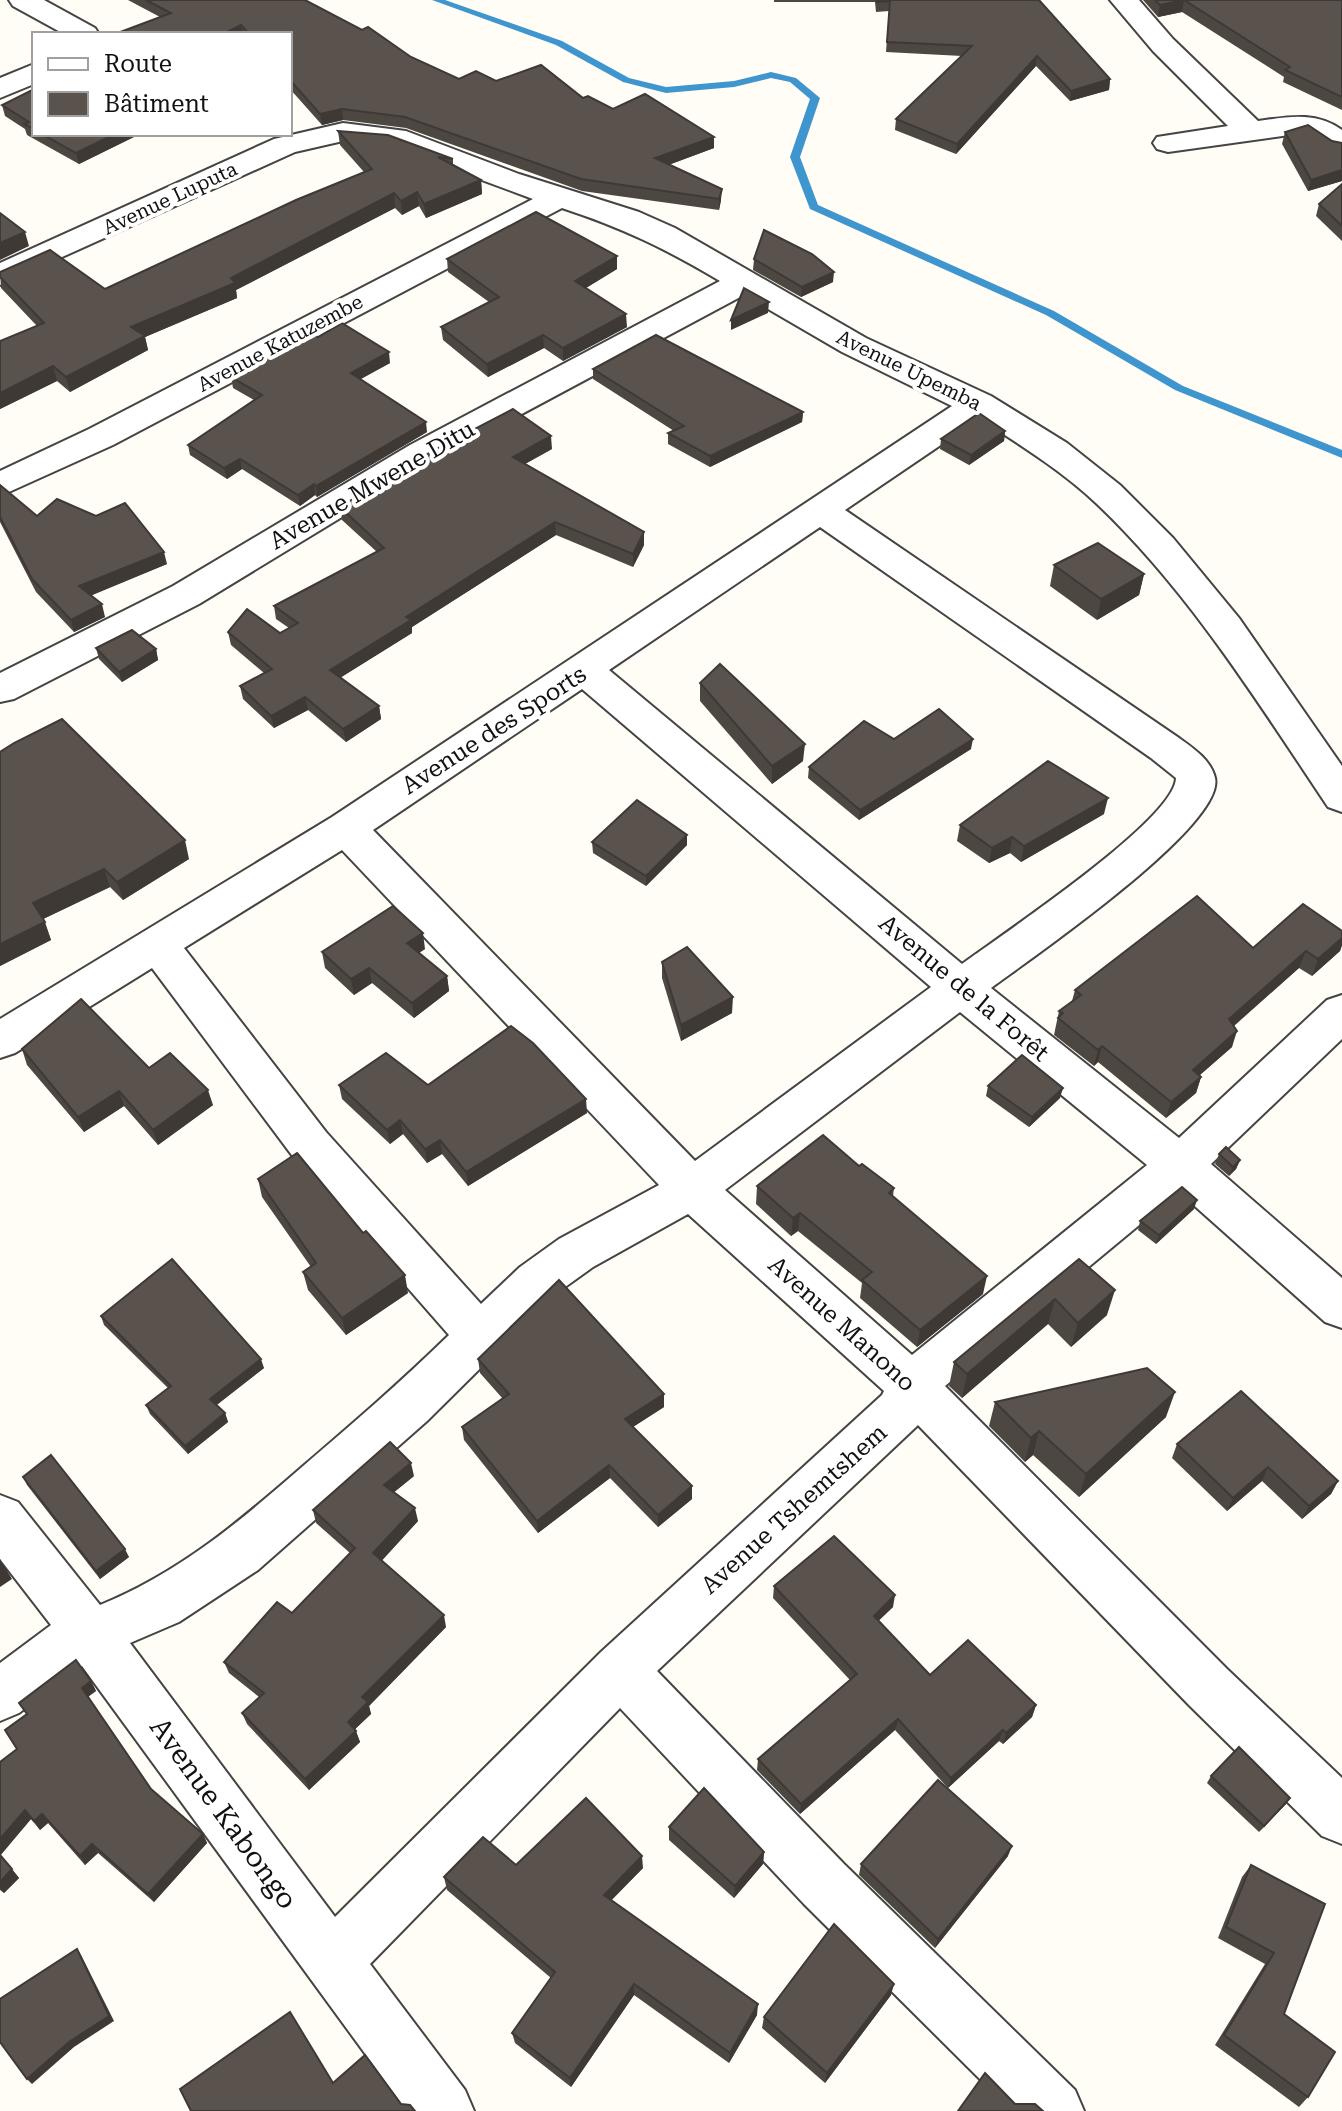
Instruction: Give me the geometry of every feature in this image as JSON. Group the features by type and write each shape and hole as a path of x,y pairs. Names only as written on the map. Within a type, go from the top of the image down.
{"street":[{"path":"23,0 81,32"},
{"path":"1124,0 1163,45 1251,131"},
{"path":"0,89 32,74"},
{"path":"1168,143 1305,124 1320,128 1342,144"},
{"name":"Avenue Luputa","path":"0,275 275,140 343,132"},
{"name":"Avenue Upemba","path":"343,132 395,137 558,198 628,219 664,235 854,345 979,404 1055,451 1107,493 1160,546 1226,627 1342,797"},
{"name":"Avenue Katuzembe","path":"0,485 101,437 558,198"},
{"name":"Avenue Mwene Ditu","path":"0,689 186,595 422,453 745,281"},
{"name":"Avenue des Sports","path":"0,1041 159,946 346,828 979,404"},
{"path":"0,1695 71,1642 161,1605 240,1553 419,1397 537,1281 576,1253 692,1189 1133,859 1182,810 1193,793 1196,780 1190,769 1165,748 822,511"},
{"name":"Avenue de la Forêt","path":"584,670 960,987 1180,1165 1342,1307"},
{"name":"Avenue Manono","path":"346,828 692,1189 911,1385 1154,1633 1342,1816"},
{"path":"159,946 310,1145 479,1335"},
{"name":"Avenue Tshemtshem","path":"332,1961 620,1670 800,1501 891,1421 901,1409 911,1385 1180,1165 1342,1012"},
{"name":"Avenue Kabongo","path":"0,1519 93,1633 444,2111"},
{"path":"620,1670 824,1884 1054,2111"}],"building":[{"path":"146,0 305,0 362,30 368,27 411,57 459,79 476,71 496,81 541,65 583,98 588,96 613,109 645,94 714,137 655,158 722,189 719,199 581,179 405,117 342,109 320,114 292,82 292,32 247,32 241,25 227,32 120,32 171,13"},
{"path":"877,0 1039,0 1110,79 1071,91 1037,56 957,144 896,119 972,46 887,42 890,1"},
{"path":"1155,0 1184,0 1160,5"},
{"path":"1184,0 1342,0 1342,97 1285,70 1290,67"},
{"path":"32,90 32,128 24,124 29,122 2,105"},
{"path":"1308,125 1332,141 1342,143 1342,170 1311,180 1285,132"},
{"path":"338,131 388,135 453,159 438,157 481,180 424,204 417,192 401,201 394,193 231,278 235,283 131,327 145,336 66,377 53,366 0,393 0,341 44,323 0,277 0,272 50,250 105,289 296,200 372,169"},
{"path":"46,136 111,136 76,153"},
{"path":"1342,184 1342,226 1319,204"},
{"path":"536,212 617,256 575,281 626,314 563,348 543,335 487,364 441,327 499,297 447,259"},
{"path":"0,213 25,232 0,243"},
{"path":"764,230 812,254 834,272 802,287 754,259"},
{"path":"744,288 769,302 731,320"},
{"path":"342,323 389,352 351,373 426,422 298,495 240,459 224,468 188,445 262,395 231,377 311,333 318,337"},
{"path":"656,335 803,412 710,456 668,433 684,426 593,369"},
{"path":"513,409 551,436 513,457 644,532 633,554 555,522 406,617 411,620 330,670 379,706 343,729 305,697 271,716 240,686 272,669 228,632 247,609 280,633 298,623 274,606 384,548 340,507 434,450"},
{"path":"979,413 1005,431 971,455 941,439"},
{"path":"0,485 37,516 57,499 96,516 125,503 164,552 79,586 102,604 71,620 32,579 0,517"},
{"path":"1098,543 1144,574 1101,599 1054,565"},
{"path":"132,630 156,649 119,672 96,648"},
{"path":"720,664 805,744 772,766 700,683"},
{"path":"939,709 973,739 860,810 809,767 864,721 894,739"},
{"path":"62,719 185,840 117,882 104,869 33,903 45,922 0,944 0,752"},
{"path":"1048,761 1108,798 1024,846 1012,837 992,848 960,825"},
{"path":"637,800 687,835 646,876 592,842"},
{"path":"1197,896 1253,948 1303,904 1342,931 1342,938 1318,959 1306,951 1229,1019 1237,1031 1193,1070 1201,1077 1171,1102 1102,1046 1098,1050 1058,1018 1063,1013 1059,1011 1081,995 1075,990"},
{"path":"393,906 423,933 407,943 447,976 412,1003 369,968 351,979 322,952"},
{"path":"687,947 733,997 681,1025 662,962"},
{"path":"81,999 149,1068 170,1053 208,1090 153,1130 119,1091 78,1117 22,1049"},
{"path":"511,1026 533,1043 586,1099 466,1172 440,1140 425,1149 400,1120 387,1130 339,1085 386,1053 428,1085"},
{"path":"1022,1055 1063,1088 1032,1117 988,1086"},
{"path":"823,1135 859,1166 862,1164 894,1188 889,1193 987,1276 920,1330 862,1280 872,1272 800,1213 793,1218 757,1186"},
{"path":"1226,1147 1240,1160 1233,1167 1219,1154"},
{"path":"297,1153 363,1233 366,1231 405,1275 342,1318 303,1272 316,1263 258,1179"},
{"path":"1182,1187 1197,1200 1159,1235 1140,1221"},
{"path":"172,1259 261,1359 210,1399 225,1413 185,1446 146,1405 171,1386 101,1316"},
{"path":"1079,1259 1115,1290 1078,1323 1055,1299 967,1374 954,1362"},
{"path":"559,1280 664,1394 625,1419 692,1486 658,1515 609,1465 537,1521 462,1427 509,1394 478,1359"},
{"path":"1147,1368 1175,1392 1086,1474 1039,1431 1031,1438 995,1402"},
{"path":"1241,1391 1338,1481 1309,1506 1268,1467 1233,1498 1177,1444"},
{"path":"390,1442 411,1463 384,1485 415,1508 373,1553 444,1615 362,1697 368,1702 348,1722 356,1731 305,1779 242,1713 264,1693 224,1662 277,1602 292,1613 355,1548 313,1510"},
{"path":"51,1455 125,1549 96,1571 23,1477"},
{"path":"834,1536 895,1595 874,1616 930,1675 968,1640 1036,1705 1006,1733 1003,1730 951,1778 898,1719 801,1804 758,1759 857,1674 774,1586"},
{"path":"76,1660 91,1681 82,1688 151,1789 203,1834 148,1894 92,1844 80,1856 42,1814 34,1821 25,1810 0,1839 0,1762 17,1749 5,1730 27,1714 19,1703"},
{"path":"1239,1747 1290,1798 1264,1826 1211,1776"},
{"path":"938,1780 1012,1846 938,1939 861,1864"},
{"path":"704,1788 764,1852 735,1886 669,1827"},
{"path":"586,1798 642,1856 604,1895 758,2004 730,2053 634,1984 570,2078 512,2033 555,1972 444,1877 483,1837 516,1865"},
{"path":"0,1855 12,1869 0,1882"},
{"path":"1251,1865 1325,1904 1284,2014 1335,2052 1308,2097 1224,2035 1274,1953 1226,1927"},
{"path":"834,1924 894,1984 827,2073 764,2017"},
{"path":"77,1949 109,2016 69,2042 27,2079 0,2042 0,1999"},
{"path":"290,2012 333,2083 365,2055 401,2104 410,2105 415,2111 191,2111 180,2089"},
{"path":"985,2073 1015,2104 1035,2104 1043,2111 958,2111"}],"waterway":[{"path":"436,0 559,43 626,80 666,90 734,84 771,75 793,80 815,98 795,157 814,207 1050,313 1179,388 1342,454"}]}
